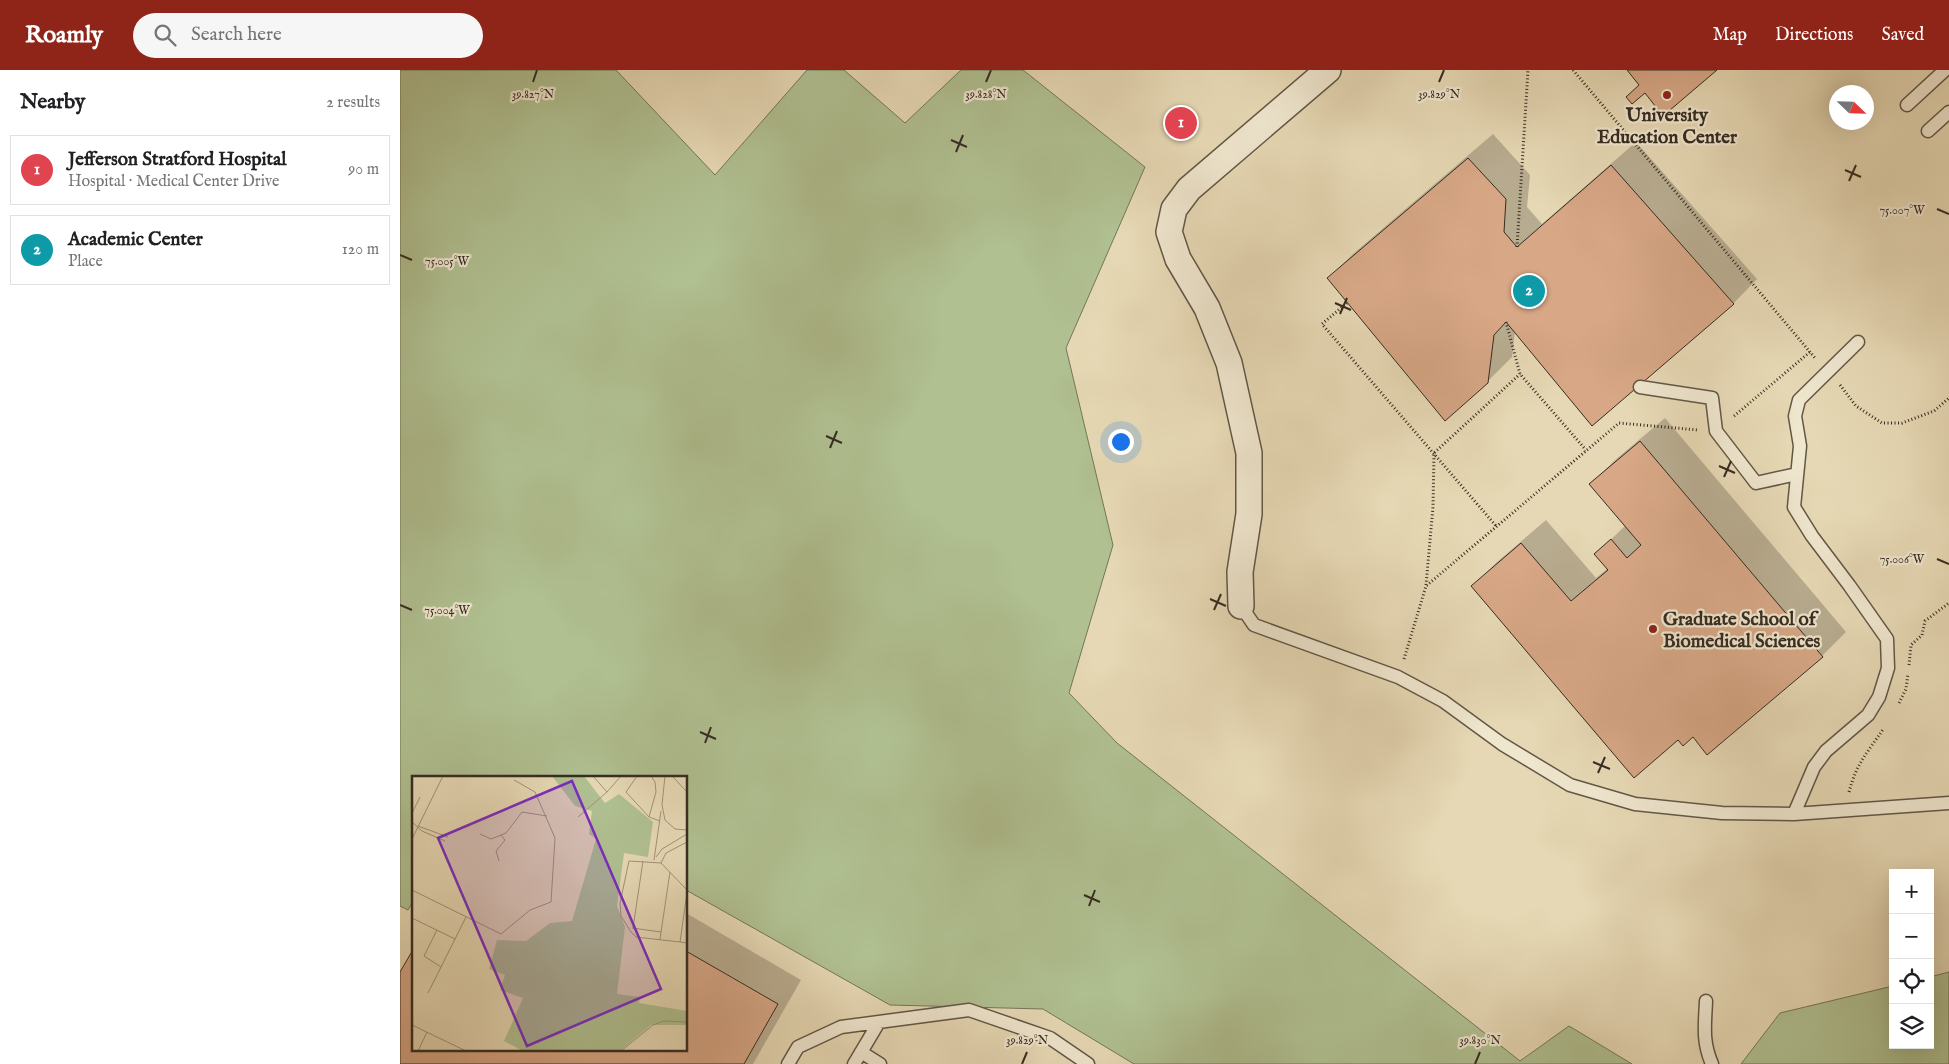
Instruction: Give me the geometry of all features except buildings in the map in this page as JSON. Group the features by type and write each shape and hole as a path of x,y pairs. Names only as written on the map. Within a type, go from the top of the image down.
{"street":[{"path":"1241,606 1240,572 1248,514 1249,453 1229,363 1207,308 1178,259 1169,232 1174,209 1189,189 1328,70"}],"lane":[{"path":"1907,105 1944,70"},
{"path":"1928,131 1949,112"},
{"path":"1794,814 1814,767 1822,756 1868,716 1879,697 1888,668 1887,639 1812,536 1794,507 1800,446 1795,416 1799,400 1858,342"},
{"path":"1640,387 1712,398 1716,431 1756,482 1798,474"},
{"path":"1241,606 1254,625 1398,677 1443,701 1502,744 1570,785 1635,804 1722,813 1794,814 1949,802"},
{"path":"1706,1001 1704,1027 1706,1050 1712,1064"},
{"path":"788,1064 798,1047 841,1027 969,1010 1050,1038 1088,1064"},
{"path":"854,1064 879,1022"},
{"path":"861,1052 880,1064"}],"path":[{"path":"1517,247 1528,70"},
{"path":"1573,70 1856,406 1882,423 1902,423 1934,411 1949,398"},
{"path":"1347,303 1322,324 1497,527"},
{"path":"1506,322 1520,374 1587,450"},
{"path":"1426,586 1619,423 1716,431 1810,352"},
{"path":"1398,677 1426,586 1433,507 1434,453 1520,374"}],"green space":[{"path":"400,70 616,70 715,175 807,70 844,70 905,123 961,70 1023,70 1145,167 1066,348 1113,545 1069,693 1117,743 1520,1061 1569,1026 1632,1064 1134,1064 1043,1009 890,1005 688,891 688,776 412,776 412,903 408,910 400,906"},
{"path":"1949,972 1949,1064 1741,1064 1780,1013 1889,987 1889,1049 1934,1049 1934,976"}],"place":[{"name":"University Education Center","path":"1667,95"},
{"name":"Jefferson Stratford Hospital","path":"1181,123"},
{"name":"Academic Center","path":"1529,291"},
{"name":"Graduate School of Biomedical Sciences","path":"1653,629"}]}
